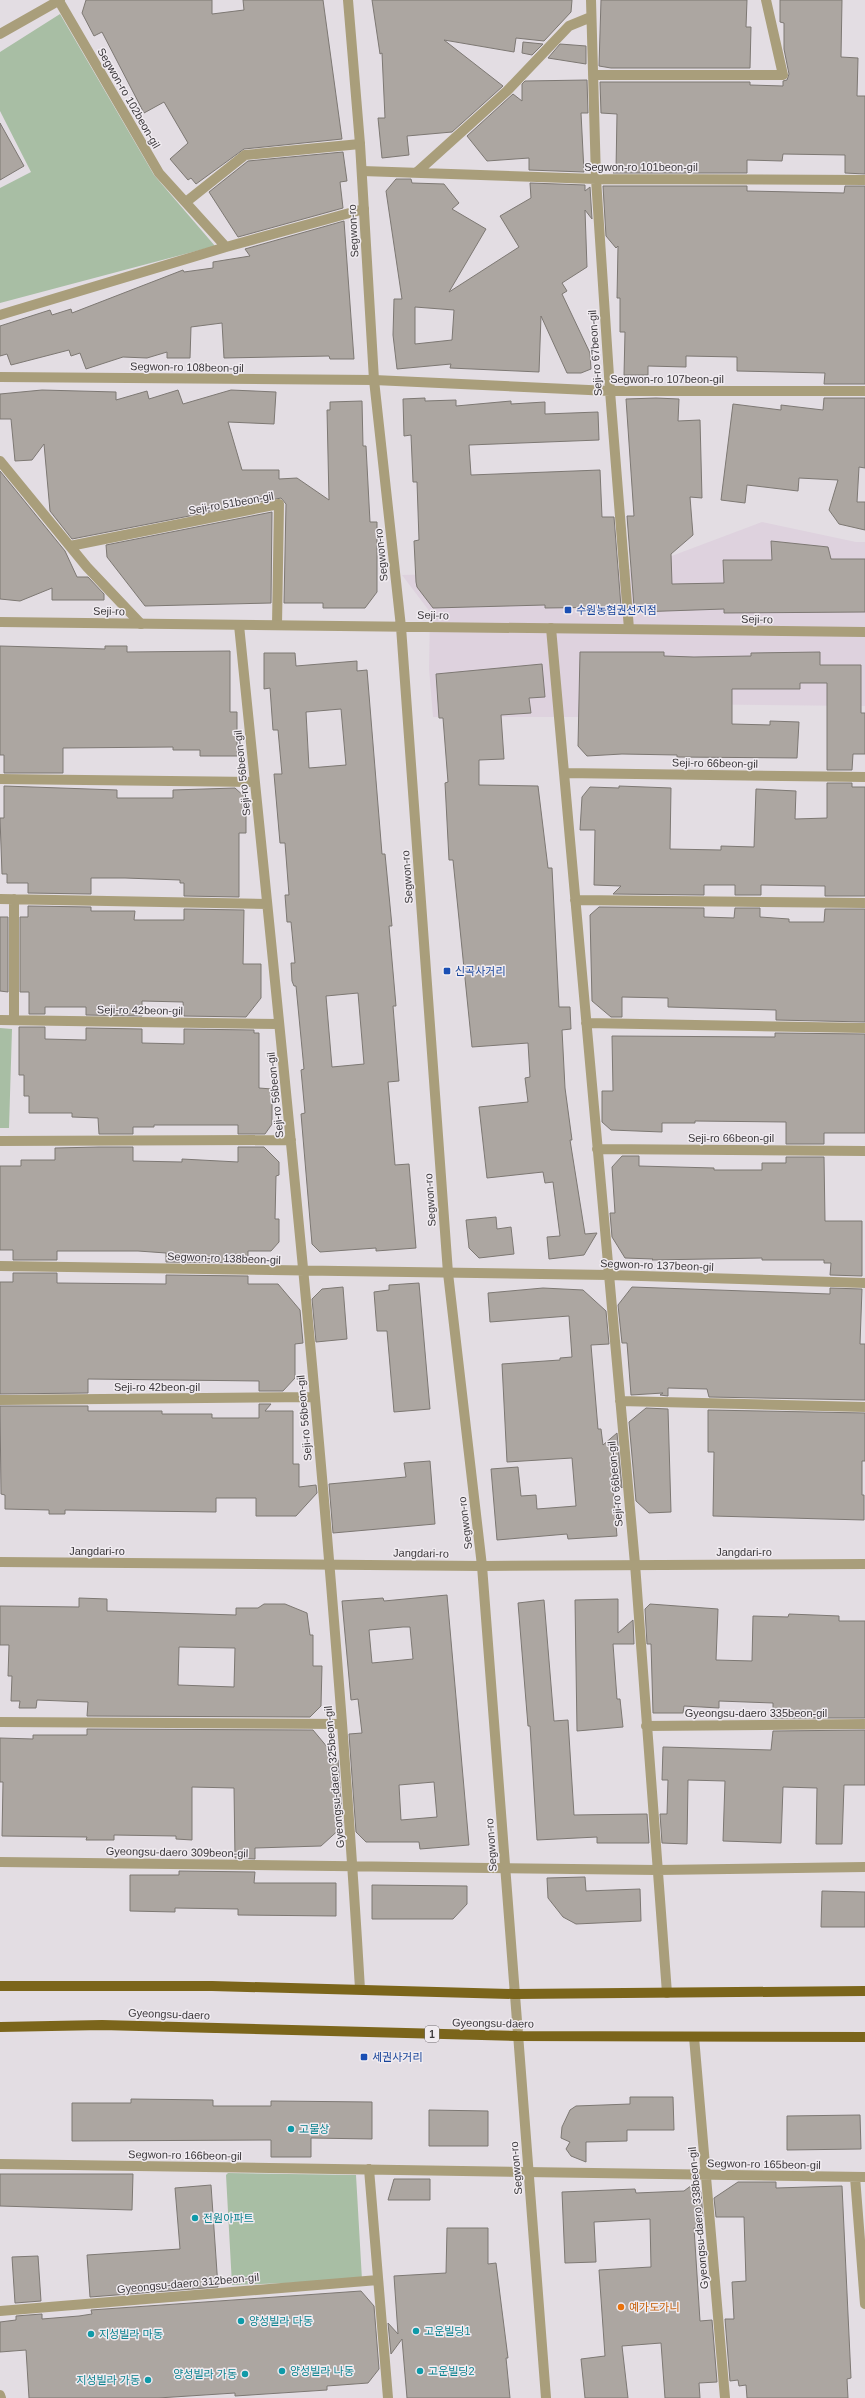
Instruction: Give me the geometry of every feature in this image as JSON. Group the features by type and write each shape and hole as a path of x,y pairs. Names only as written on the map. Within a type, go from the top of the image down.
{"main road":[{"path":"0,1986 212,1986 514,1994 865,1991"},
{"name":"Gyeongsu-daero","path":"0,2027 102,2025 517,2036 865,2037"}],"street":[{"name":"Segwon-ro","path":"348,0 362,171 374,380 401,627 448,1273 482,1566 546,2398"},
{"name":"Seji-ro 67beon-gil","path":"591,0 596,179 610,391 629,629"},
{"path":"594,75 784,74 766,0"},
{"path":"0,34 59,1"},
{"name":"Segwon-ro 102beon-gil","path":"59,1 159,173 226,247"},
{"path":"416,173 507,90 560,34 569,26 591,17"},
{"path":"186,202 245,155 360,144"},
{"name":"Segwon-ro 101beon-gil","path":"362,171 596,179 865,180"},
{"path":"0,315 226,247 364,209"},
{"name":"Segwon-ro 108beon-gil","path":"0,377 374,380"},
{"name":"Segwon-ro 107beon-gil","path":"374,380 610,391 865,391"},
{"path":"0,461 70,546 141,624"},
{"name":"Seji-ro 51beon-gil","path":"70,546 279,504 277,625"},
{"name":"Seji-ro","path":"0,622 865,632"},
{"name":"Seji-ro 56beon-gil","path":"239,625 304,1272 328,1564"},
{"name":"Seji-ro 66beon-gil","path":"551,628 635,1564"},
{"name":"Seji-ro 66beon-gil","path":"564,773 865,777"},
{"path":"0,779 255,782"},
{"path":"0,899 267,904"},
{"path":"14,900 14,1020"},
{"path":"576,900 865,903"},
{"name":"Seji-ro 42beon-gil","path":"0,1020 280,1024"},
{"path":"586,1023 865,1028"},
{"path":"0,1141 291,1140"},
{"name":"Seji-ro 66beon-gil","path":"597,1149 865,1151"},
{"name":"Segwon-ro 138beon-gil","path":"0,1266 304,1272 448,1273"},
{"name":"Segwon-ro 137beon-gil","path":"448,1273 609,1275 865,1283"},
{"name":"Seji-ro 42beon-gil","path":"0,1400 315,1397"},
{"path":"620,1401 865,1407"},
{"name":"Jangdari-ro","path":"0,1562 482,1566 635,1564 865,1564"},
{"name":"Gyeongsu-daero 325beon-gil","path":"328,1564 353,1866 360,1989"},
{"path":"635,1564 667,1993"},
{"path":"0,1722 341,1724"},
{"name":"Gyeongsu-daero 335beon-gil","path":"646,1726 865,1724"},
{"name":"Gyeongsu-daero 309beon-gil","path":"0,1862 353,1866 505,1866 657,1870"},
{"path":"657,1870 865,1867"},
{"name":"Gyeongsu-daero 338beon-gil","path":"694,2037 725,2398"},
{"name":"Segwon-ro 166beon-gil","path":"0,2164 369,2169 529,2173"},
{"path":"369,2169 388,2398 381,2398"},
{"name":"Segwon-ro 165beon-gil","path":"529,2173 860,2177 865,2304"},
{"name":"Gyeongsu-daero 312beon-gil","path":"0,2311 378,2280"}],"shaded area":[{"path":"762,522 856,542 865,542 865,706 669,704 669,717 433,717 429,669 430,612 402,575 637,569"}],"green space":[{"path":"60,14 154,175 215,246 0,303 0,188 31,172 0,111 0,52"},
{"path":"0,1028 12,1029 9,1128 0,1128"},
{"path":"228,2173 356,2175 362,2280 232,2285 226,2175"}],"building":[{"path":"86,0 212,0 212,14 244,10 243,0 323,0 342,139 244,149 196,184 191,178 188,180 170,159 188,143 164,102 144,113 102,32 94,36 82,13"},
{"path":"372,0 572,0 571,12 544,41 516,38 514,52 444,40 503,86 452,132 407,136 409,155 382,158 378,118 385,118 382,53 380,54"},
{"path":"601,0 747,0 746,27 751,27 750,68 611,68 599,66"},
{"path":"780,0 842,0 841,57 858,58 857,96 865,96 865,174 845,173 845,155 783,154 782,161 747,160 747,173 613,173 616,170 617,114 601,113 600,82 750,82 750,85 783,86 783,81 787,80 789,74 784,49 784,23 780,22"},
{"path":"523,42 543,44 532,55 522,53"},
{"path":"560,44 586,46 586,64 548,58"},
{"path":"587,80 588,113 581,113 584,172 529,170 529,158 487,161 467,136 513,94 522,101 522,84 525,81"},
{"path":"0,123 24,166 0,180"},
{"path":"343,152 347,181 340,182 343,208 238,237 209,192 248,161"},
{"path":"396,179 411,179 412,183 444,184 459,203 452,209 486,229 449,292 519,247 500,216 531,198 530,183 585,185 585,191 590,187 592,219 585,210 587,267 562,283 567,291 562,294 590,353 591,369 581,373 567,373 541,316 539,372 450,368 451,364 397,369 393,335 394,299 402,299 386,191","holes":["415,307 454,310 452,340 415,344"]},
{"path":"603,186 747,186 747,191 844,193 845,186 865,186 865,384 824,384 825,373 737,371 737,357 686,356 686,367 648,366 648,375 624,375 625,332 620,332 620,298 617,298 618,246 616,248 606,236"},
{"path":"344,221 354,359 330,359 329,356 224,358 222,323 191,327 190,358 167,358 167,352 147,358 123,357 86,369 80,353 71,356 69,350 11,365 7,354 0,356 0,326 50,310 52,315 71,309 72,313 183,270 184,272 213,268 213,262 250,256 245,249"},
{"path":"42,390 116,392 116,400 147,391 149,399 178,390 183,404 231,390 276,392 274,424 228,422 242,470 279,470 279,479 297,478 329,500 327,410 330,410 330,402 362,401 363,446 366,446 370,522 377,522 377,592 365,608 323,608 323,603 284,603 286,504 281,498 72,539 50,511 44,444 32,460 15,461 11,419 0,419 0,394"},
{"path":"425,398 425,401 456,400 456,406 511,401 511,404 545,402 545,414 598,412 599,440 469,445 471,475 600,470 602,517 614,517 621,607 545,608 545,605 433,608 417,587 416,582 414,541 419,540 417,482 413,482 411,435 404,436 403,399"},
{"path":"824,398 865,398 865,468 859,467 857,502 865,502 865,530 839,524 829,510 838,480 799,478 798,491 747,485 745,503 721,500 733,404 781,410 781,405 823,410"},
{"path":"626,399 679,399 678,421 700,420 702,498 690,497 693,535 671,554 672,584 724,583 723,560 772,560 771,541 828,547 831,559 865,559 865,612 724,613 724,609 637,612 637,606 634,607 627,516 634,516"},
{"path":"0,471 65,551 77,577 88,577 104,594 104,600 52,600 52,588 20,601 0,599"},
{"path":"272,512 271,603 145,606 107,557 106,545"},
{"path":"0,646 105,649 105,646 127,646 127,652 230,651 230,712 237,712 237,756 200,756 200,750 173,750 173,747 63,748 63,773 4,773 4,755 0,755"},
{"path":"580,652 664,652 664,656 694,657 751,656 751,653 820,652 820,665 861,665 861,713 865,713 865,754 853,754 852,770 827,770 827,683 800,683 800,689 732,689 732,724 770,725 770,721 799,722 797,758 677,757 677,755 622,754 587,756 578,746"},
{"path":"264,653 295,653 296,666 357,661 357,671 367,670 382,854 385,854 392,926 389,926 396,1006 393,1006 399,1081 388,1082 395,1165 409,1164 416,1248 376,1251 376,1248 320,1252 312,1244 301,1114 305,1113 301,1070 304,1069 296,986 294,986 292,981 291,963 295,963 291,922 287,922 285,895 289,895 285,843 280,843 274,774 282,774 278,730 273,730 270,688 264,689","holes":["341,709 346,765 309,768 306,712","358,993 364,1064 332,1067 326,996"]},
{"path":"542,664 545,697 529,698 531,713 501,715 504,759 479,760 479,785 538,786 548,868 552,868 559,1007 570,1007 571,1029 562,1030 565,1088 572,1140 570,1140 585,1234 597,1233 584,1255 549,1259 547,1237 560,1236 553,1182 545,1183 543,1172 487,1178 479,1107 528,1102 525,1078 530,1077 528,1043 472,1047 453,860 449,860 445,783 448,782 443,718 439,718 436,674"},
{"path":"827,783 852,783 852,787 865,787 865,896 825,896 825,886 761,885 761,895 735,895 735,885 704,885 704,895 613,894 621,886 594,885 595,830 580,830 582,797 590,787 619,788 619,786 671,788 670,849 721,850 721,846 754,847 756,789 796,791 795,819 827,818"},
{"path":"4,786 117,790 117,798 173,798 173,790 235,788 246,798 246,833 239,833 239,897 184,896 184,883 180,883 180,880 125,878 91,878 91,894 28,893 28,883 7,883 7,874 2,874 0,818 4,818"},
{"path":"28,906 91,907 91,911 135,911 134,920 184,920 184,909 244,910 243,964 261,964 261,998 246,1017 184,1016 183,1002 142,1001 142,1016 86,1015 86,1007 45,1007 45,1014 29,1014 29,992 20,992 20,917 28,917"},
{"path":"599,907 704,908 704,917 734,918 735,908 760,908 760,917 789,919 789,922 824,922 825,909 865,909 865,1022 776,1020 776,1010 668,1007 668,998 622,997 622,1017 611,1017 592,1001 590,915"},
{"path":"0,917 8,917 8,992 0,991"},
{"path":"19,1027 45,1027 45,1039 86,1040 86,1028 142,1029 142,1043 184,1044 184,1029 254,1030 254,1033 259,1033 259,1088 272,1089 272,1124 265,1134 238,1134 238,1125 154,1125 154,1127 133,1127 133,1134 99,1134 98,1118 72,1117 72,1113 29,1113 29,1096 24,1096 24,1075 19,1075"},
{"path":"775,1033 865,1034 865,1133 824,1133 824,1144 786,1144 786,1122 695,1121 695,1123 662,1123 662,1132 611,1130 602,1122 602,1091 613,1091 612,1036 775,1037"},
{"path":"133,1147 133,1161 182,1162 182,1159 238,1162 238,1147 264,1147 279,1162 279,1175 276,1176 275,1219 279,1219 279,1242 271,1251 248,1251 248,1263 166,1262 166,1253 138,1251 57,1251 57,1260 13,1260 13,1250 0,1250 0,1166 21,1166 21,1160 55,1160 55,1148"},
{"path":"622,1156 639,1156 639,1166 714,1168 714,1170 762,1170 762,1163 786,1163 786,1157 824,1157 825,1221 862,1221 862,1276 830,1275 831,1263 824,1263 824,1260 762,1260 762,1258 652,1260 653,1259 625,1258 612,1237 610,1213 615,1213 612,1167"},
{"path":"496,1217 497,1229 511,1227 514,1254 479,1258 469,1248 466,1220"},
{"path":"13,1273 57,1273 57,1283 166,1284 166,1275 248,1276 248,1284 278,1284 300,1310 303,1343 295,1344 295,1378 283,1391 259,1391 259,1381 88,1379 88,1393 0,1394 0,1282 13,1282"},
{"path":"419,1283 430,1409 394,1412 387,1331 377,1331 374,1292 389,1290 389,1285"},
{"path":"343,1287 347,1339 316,1342 312,1299 322,1289"},
{"path":"632,1287 830,1294 830,1288 862,1289 860,1344 865,1344 865,1400 709,1397 707,1389 668,1388 668,1396 660,1395 663,1393 631,1395 627,1343 622,1343 618,1305"},
{"path":"543,1288 583,1290 606,1311 609,1344 591,1345 598,1429 601,1429 603,1445 617,1433 622,1488 612,1479 617,1536 568,1539 567,1534 497,1540 491,1469 518,1467 521,1496 536,1495 537,1509 576,1506 572,1458 507,1462 502,1364 560,1360 560,1358 572,1357 569,1316 490,1322 488,1293"},
{"path":"259,1404 271,1404 265,1411 293,1411 293,1464 299,1464 299,1487 316,1485 317,1493 296,1516 256,1516 256,1498 216,1498 216,1512 65,1510 65,1514 49,1514 49,1510 5,1509 5,1495 1,1494 0,1406 88,1406 88,1411 162,1411 162,1414 212,1414 212,1418 259,1418"},
{"path":"646,1408 668,1409 671,1512 649,1513 636,1501 629,1422"},
{"path":"708,1410 865,1413 865,1461 862,1461 864,1520 713,1516 714,1452 708,1452"},
{"path":"430,1461 435,1524 333,1533 329,1484 406,1477 404,1463"},
{"path":"447,1595 469,1845 420,1849 419,1842 366,1842 356,1832 349,1734 362,1733 358,1699 351,1700 342,1601 383,1598 384,1601","holes":["410,1627 413,1659 372,1663 369,1630","434,1782 437,1817 401,1820 399,1785"]},
{"path":"79,1598 107,1599 107,1611 236,1615 236,1608 258,1608 264,1604 285,1604 307,1613 310,1635 313,1635 313,1666 322,1666 321,1706 310,1717 87,1716 88,1702 37,1700 36,1708 19,1708 20,1701 11,1701 12,1676 8,1676 9,1645 0,1645 0,1606 79,1607","holes":["179,1647 235,1648 234,1687 178,1685"]},
{"path":"618,1599 618,1633 633,1620 634,1644 613,1644 617,1699 620,1699 623,1727 577,1731 575,1600"},
{"path":"544,1600 554,1721 568,1720 574,1815 647,1814 649,1843 597,1843 597,1837 537,1840 530,1726 528,1726 518,1603"},
{"path":"650,1604 718,1609 716,1660 752,1661 753,1616 788,1617 789,1614 839,1616 839,1621 865,1621 865,1718 773,1718 773,1703 719,1701 719,1708 684,1706 683,1713 653,1713 651,1644 647,1644 645,1609"},
{"path":"87,1729 313,1730 338,1760 343,1826 321,1846 255,1848 255,1859 235,1858 234,1788 192,1787 192,1840 176,1839 176,1836 114,1835 114,1840 86,1840 87,1837 2,1836 3,1782 0,1782 0,1738 33,1739 33,1735 87,1735"},
{"path":"865,1730 865,1785 844,1785 842,1844 816,1844 817,1788 783,1787 781,1843 723,1841 725,1781 688,1780 687,1844 662,1843 660,1814 667,1814 668,1780 662,1780 663,1747 771,1750 773,1731"},
{"path":"179,1871 255,1872 254,1883 336,1883 336,1916 238,1915 238,1909 175,1908 175,1912 130,1911 130,1875 179,1875"},
{"path":"585,1877 586,1891 640,1889 641,1921 576,1924 563,1917 548,1898 547,1878"},
{"path":"372,1885 467,1886 467,1904 453,1919 372,1919"},
{"path":"822,1891 865,1892 865,1927 821,1927"},
{"path":"630,2097 673,2097 674,2130 627,2130 627,2141 586,2142 586,2162 571,2156 566,2149 570,2142 561,2138 562,2127 570,2110 576,2106 630,2104"},
{"path":"131,2099 213,2100 213,2106 271,2106 271,2101 372,2102 372,2139 311,2138 311,2157 271,2157 271,2140 72,2141 72,2103 131,2103"},
{"path":"429,2110 488,2111 488,2146 429,2146"},
{"path":"860,2115 861,2149 787,2150 787,2116"},
{"path":"0,2174 133,2174 132,2210 0,2206"},
{"path":"394,2179 430,2179 430,2200 388,2200"},
{"path":"696,2182 701,2193 703,2217 701,2217 701,2228 694,2228 700,2321 712,2320 717,2382 699,2383 700,2398 665,2398 661,2343 622,2346 628,2398 585,2398 581,2359 605,2356 599,2270 651,2267 650,2219 594,2222 596,2262 565,2263 562,2192 635,2189 636,2193 684,2191"},
{"path":"738,2182 776,2182 776,2188 842,2186 851,2378 847,2379 848,2398 747,2398 746,2385 739,2386 738,2380 730,2381 725,2319 734,2319 732,2282 746,2281 744,2217 716,2217 714,2198"},
{"name":"전원아파트","path":"211,2185 218,2287 90,2297 87,2255 180,2249 175,2188"},
{"path":"447,2228 488,2228 488,2264 496,2263 508,2358 506,2358 510,2398 407,2398 402,2339 391,2354 388,2323 398,2334 394,2276 446,2273"},
{"path":"38,2256 41,2301 15,2303 12,2257"},
{"path":"361,2291 374,2306 379,2369 368,2383 327,2386 327,2390 235,2396 235,2393 158,2398 29,2398 26,2350 0,2352 0,2322 16,2320 16,2316 42,2314 42,2319 92,2314 91,2310"}],"place":[{"name":"수원농협권선지점","path":"568,610"},
{"name":"신곡사거리","path":"447,971"},
{"name":"세권사거리","path":"364,2057"},
{"name":"고물상","path":"291,2129"},
{"name":"전원아파트","path":"195,2218"},
{"name":"예가도가니","path":"621,2307"},
{"name":"양성빌라 다동","path":"241,2321"},
{"name":"고운빌딩1","path":"416,2331"},
{"name":"지성빌라 마동","path":"91,2334"},
{"name":"양성빌라 나동","path":"282,2371"},
{"name":"고운빌딩2","path":"420,2371"},
{"name":"양성빌라 가동","path":"245,2374"},
{"name":"지성빌라 가동","path":"148,2380"}]}
